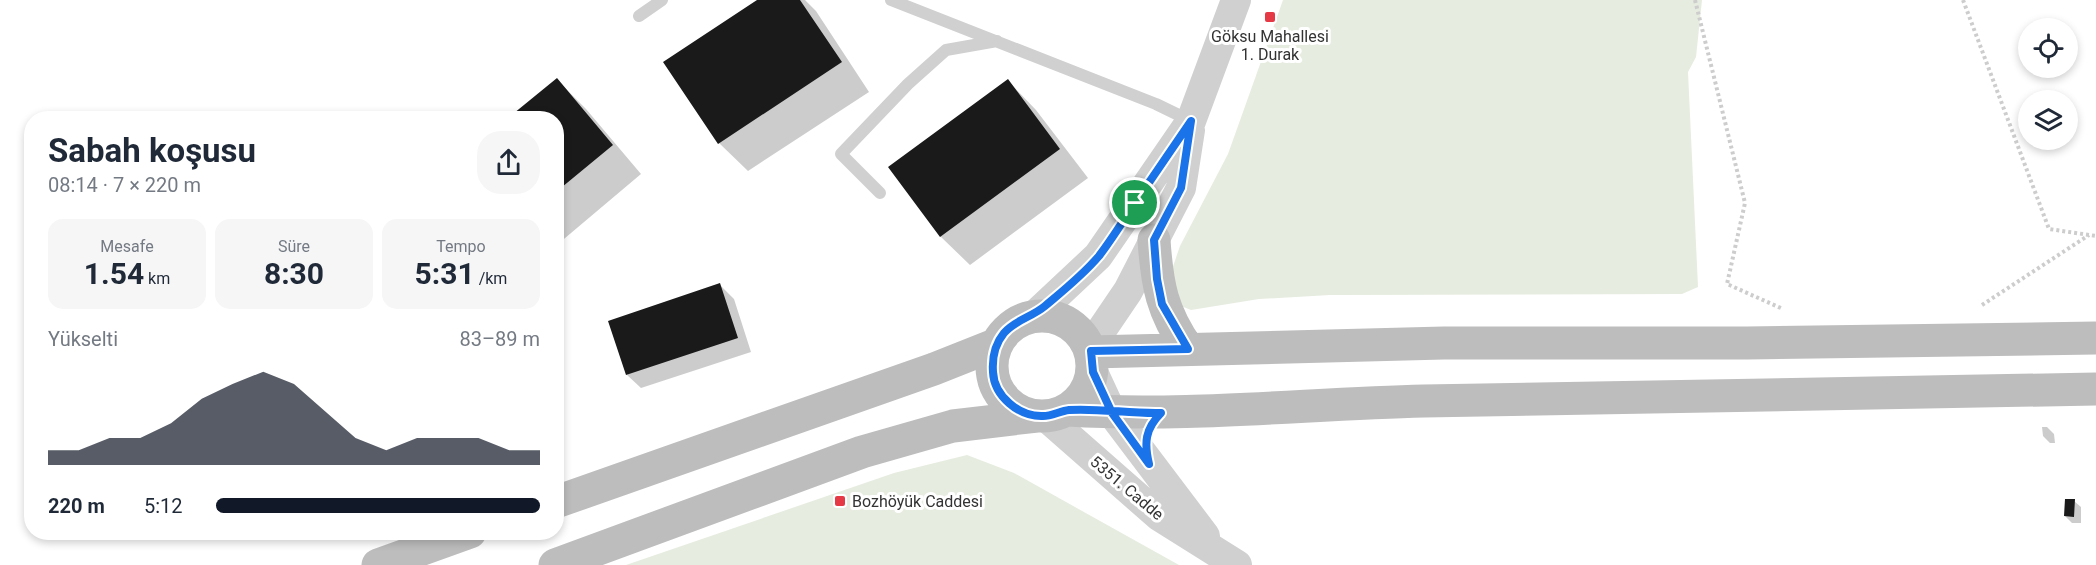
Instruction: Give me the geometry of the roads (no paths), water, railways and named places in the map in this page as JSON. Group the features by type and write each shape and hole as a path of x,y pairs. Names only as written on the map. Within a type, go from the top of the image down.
{"main road":[{"path":"1154,240 1157,279 1162,304 1188,349"},
{"path":"555,565 862,452 953,426 1050,414 1080,400 1088,387 1091,357 1081,332 1067,322 1051,316 1034,316 1012,325 997,344 992,359 993,375 998,390 1008,403 1021,412 1050,414 1161,413 1489,399 2096,389"},
{"path":"1091,357 1188,349 1444,343 1747,343 2096,338"},
{"path":"564,499 934,369 997,344"},
{"path":"378,565 448,540"}],"street":[{"path":"1091,357 1181,188 1191,121 1236,0"},
{"path":"1034,316 1098,256 1191,121"},
{"name":"5351. Cadde","path":"1091,357 1112,413 1149,464 1227,558"},
{"path":"1149,464 1145,448 1148,429 1161,413"},
{"name":"5351. Cadde","path":"1050,414 1159,516 1227,558"}],"lane":[{"path":"639,15 662,0"},
{"path":"891,0 1156,104 1191,121"},
{"path":"880,193 841,154 908,84 946,50 998,41"}],"place":[{"name":"Göksu Mahallesi 1. Durak","path":"1270,17"},
{"name":"Bozhöyük Caddesi","path":"840,501"}]}
